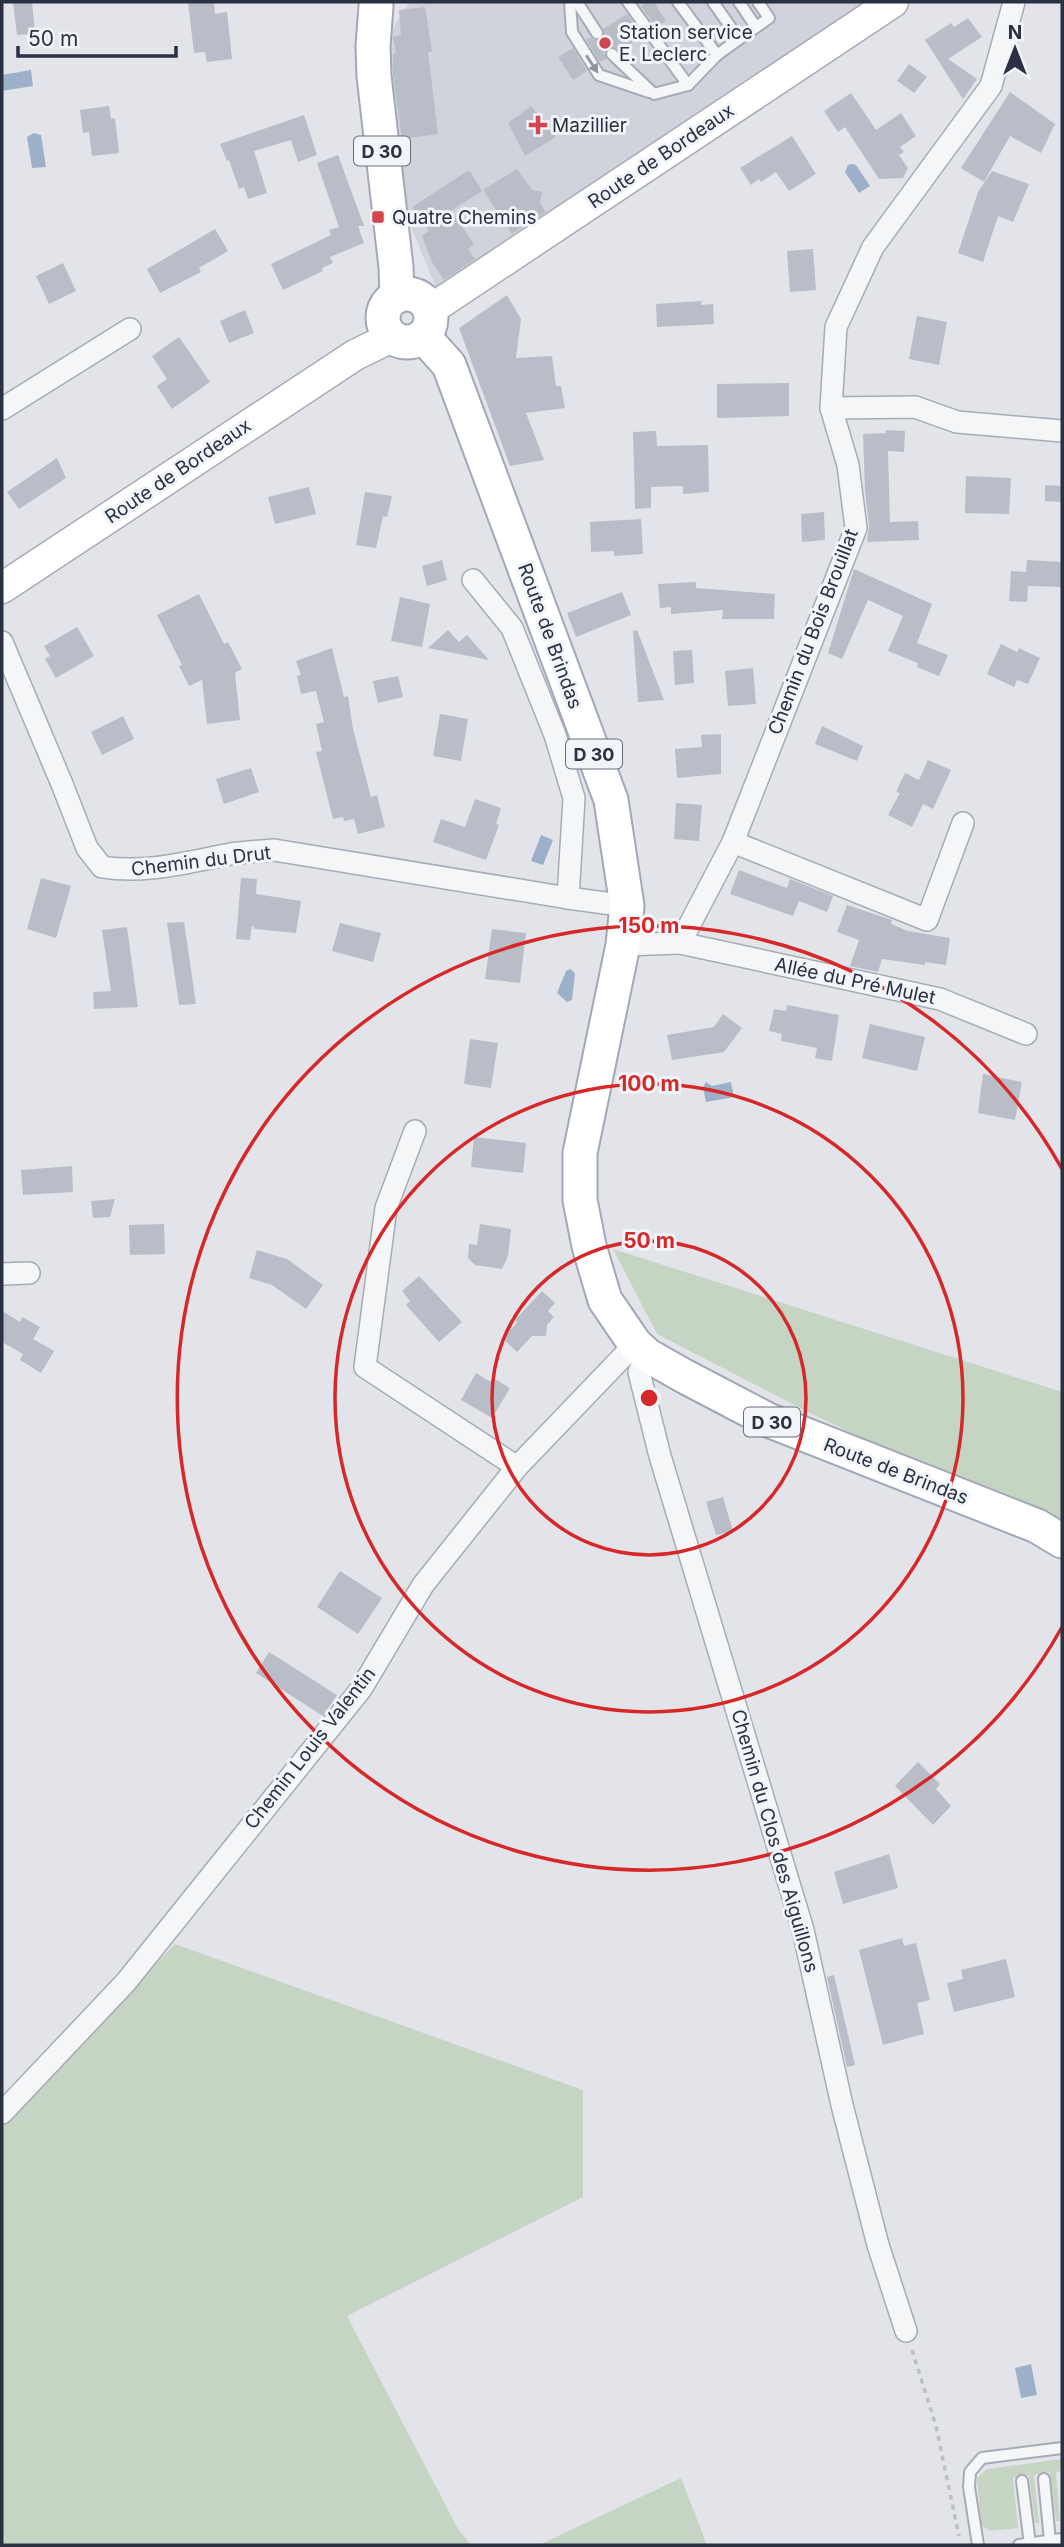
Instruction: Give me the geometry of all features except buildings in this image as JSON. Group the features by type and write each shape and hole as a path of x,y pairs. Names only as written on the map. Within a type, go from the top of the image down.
{"main road":[{"name":"Route de Bordeaux","path":"2,588 355,355 415,328 893,2"},
{"name":"D 30","path":"378,3 373,46 374,76 397,296 413,295 420,298 415,328"},
{"name":"Route de Brindas","path":"415,328 449,365 611,800 626,906 623,945 580,1153 580,1200 589,1246 605,1300 641,1349 768,1420 1037,1526 1062,1541"}],"street":[{"name":"Chemin du Bois Brouillat","path":"680,943 733,842 856,528 848,465 831,408 836,327 873,247 991,86 1014,2"},
{"path":"2,409 130,329"},
{"path":"831,408 915,407 957,422 1062,431"},
{"path":"473,580 512,628 555,735 574,798 568,898"},
{"name":"Chemin du Drut","path":"2,642 87,848 102,867 122,870 180,866 233,854 274,850 626,906"},
{"path":"733,842 927,920 964,823"},
{"path":"623,945 680,943"},
{"name":"Allée du Pré Mulet","path":"680,943 940,999 1026,1034"},
{"path":"415,1131 386,1208 365,1367 517,1466"},
{"path":"2,1274 29,1273"},
{"name":"Chemin Louis Valentin","path":"2,2113 126,1982 361,1689 423,1585 517,1466 641,1349"},
{"name":"Chemin du Clos des Aiguillons","path":"641,1349 639,1371 660,1456 803,1930 874,2232 906,2331"}],"lane":[{"path":"570,2 572,32 599,75 654,94 688,85 717,55 769,18 758,2"},
{"path":"577,2 597,33"},
{"path":"628,2 688,85"},
{"path":"678,2 717,55"},
{"path":"713,2 739,39"},
{"path":"739,2 756,27"},
{"path":"612,54 654,94"},
{"path":"978,2545 969,2487 970,2472 982,2458 1062,2448"},
{"path":"1044,2479 1046,2543"},
{"path":"1022,2482 1024,2544 1062,2539"}],"path":[{"path":"906,2331 936,2426 961,2545"}],"shaded area":[{"path":"409,2 872,2 439,295 397,193 385,41"}],"green space":[{"path":"613,1249 1062,1392 1062,1532 816,1416 657,1334"},
{"path":"175,1944 583,2090 583,2197 347,2316 458,2529 471,2545 2,2545 2,2122"},
{"path":"1062,2459 1062,2471 1056,2472 1060,2521 1056,2521 1050,2472 1034,2475 1039,2523 1035,2523 1029,2475 1013,2478 1018,2528 990,2531 981,2525 977,2478 987,2469"},
{"path":"681,2478 707,2545 539,2545"}],"water":[{"path":"31,70 33,86 2,91 2,75"},
{"path":"34,133 41,135 46,167 32,168 27,137"},
{"path":"848,165 856,165 870,186 859,193 845,172"},
{"path":"541,835 553,840 543,865 531,861"},
{"path":"570,969 575,973 572,1000 567,1002 557,993 566,971"},
{"path":"706,1082 712,1086 731,1082 734,1097 706,1102 703,1087"},
{"path":"1031,2364 1037,2395 1021,2398 1015,2368"}],"place":[{"name":"Station service E. Leclerc","path":"605,43"},
{"name":"Mazillier","path":"538,125"},
{"name":"Quatre Chemins","path":"378,217"}]}
